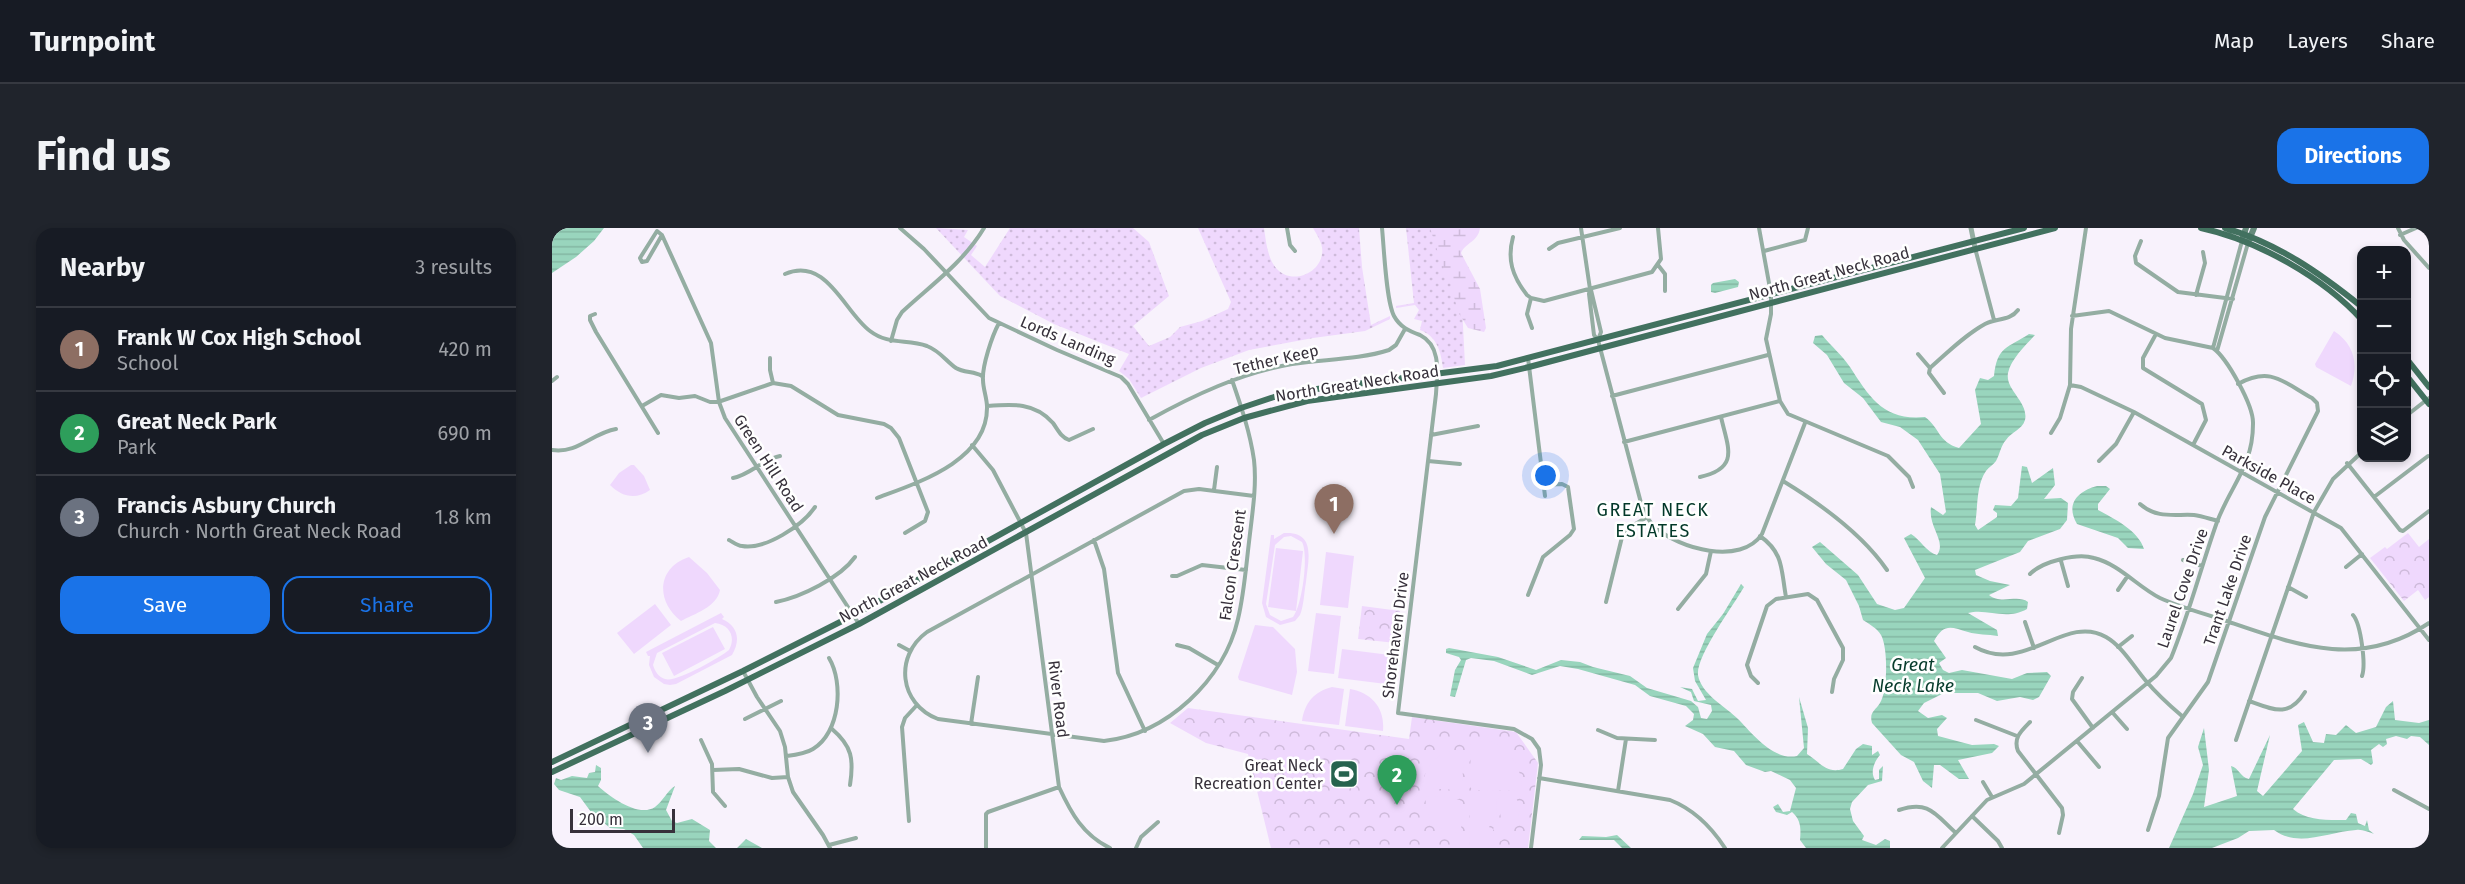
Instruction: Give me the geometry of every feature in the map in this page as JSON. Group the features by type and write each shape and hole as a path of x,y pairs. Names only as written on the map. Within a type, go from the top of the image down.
{"main road":[{"name":"North Great Neck Road","path":"555,771 748,680 859,624 1202,435 1244,418 1307,401 1491,376 1529,367 1771,302 2024,228"},
{"name":"North Great Neck Road","path":"553,760 743,671 854,615 1164,444 1241,408 1274,397 1309,390 1497,366 1771,294 1974,244 2055,228"},
{"path":"2201,228 2246,236 2326,289 2357,316"},
{"path":"2225,228 2302,262 2329,280 2357,304"},
{"path":"2246,236 2254,228"},
{"path":"2411,364 2429,387"},
{"path":"2411,381 2428,401"}],"street":[{"name":"Lords Landing","path":"900,228 984,313 999,323 1118,375 1128,384 1164,444"},
{"path":"891,342 897,320 902,312 947,273 971,248 984,228"},
{"path":"1287,228 1290,245 1295,251"},
{"path":"1382,228 1392,312 1406,329"},
{"path":"1581,228 1594,335 1598,340 1641,503 1647,517 1655,527 1676,541 1711,551 1745,548 1753,544 1760,536 1805,423"},
{"path":"1549,249 1558,243 1620,228"},
{"path":"1513,237 1509,251 1511,264 1523,290 1531,298 1544,301 1643,276 1658,265 1661,252 1658,228"},
{"path":"1760,228 1771,294 1766,339 1768,355 1780,400 1788,414 1888,456 1908,477 1913,488"},
{"path":"1764,251 1805,240 1808,228"},
{"path":"1971,228 1994,320"},
{"path":"2052,433 2060,417 2070,385 2072,316 2086,228"},
{"path":"2398,228 2400,235 2429,268"},
{"path":"2400,235 2415,228"},
{"path":"658,231 662,235 647,261 642,262 640,258 654,232 658,231"},
{"name":"Green Hill Road","path":"662,235 711,343 719,402 725,418 859,624"},
{"path":"2215,349 2227,297 2246,236"},
{"path":"2215,349 2233,299 2246,236"},
{"path":"2141,241 2134,260 2138,266 2178,292 2233,299"},
{"path":"2196,295 2205,263 2203,252"},
{"path":"1658,265 1665,274 1665,291"},
{"path":"785,274 799,271 819,276 829,284 867,330 891,342 929,347 957,368 983,376"},
{"path":"1531,298 1527,314 1533,328"},
{"path":"1930,368 1976,330 1994,320 2012,316 2018,310"},
{"path":"2072,316 2109,311 2156,334 2215,349"},
{"path":"595,314 590,316 590,320 596,332 658,434"},
{"path":"878,498 947,468 972,445 984,428 987,406 983,376 985,362 999,323"},
{"name":"Shorehaven Drive","path":"1406,329 1426,339 1432,345 1436,354 1437,383 1398,713 1519,730 1532,739 1539,750 1541,759 1532,848"},
{"name":"Tether Keep","path":"1149,420 1188,399 1232,380 1290,365 1389,350 1396,345 1406,329"},
{"path":"2156,334 2144,358 2143,368 2202,404 2206,420 2193,445"},
{"name":"Laurel Cove Drive","path":"1942,848 1992,797 2020,787 2148,683 2171,658 2218,521 2250,455 2253,419 2251,409 2215,349"},
{"path":"1918,354 1930,368 1929,373 1944,393"},
{"path":"1612,396 1768,355"},
{"path":"770,358 773,383"},
{"path":"1528,358 1545,496"},
{"name":"Trant Lake Drive","path":"2148,830 2159,796 2168,738 2208,681 2265,518 2318,407 2312,398 2276,378 2260,375 2238,384"},
{"path":"552,381 557,377"},
{"name":"Falcon Crescent","path":"917,705 927,714 938,719 1104,741 1122,739 1145,731 1177,711 1201,688 1218,665 1238,620 1254,496 1254,461 1232,380"},
{"path":"642,406 662,395 679,398 695,396 710,402 719,402 773,383 791,386 838,415 884,424 891,428 899,438 927,509 928,515 922,523 905,533"},
{"name":"Parkside Place","path":"2070,385 2081,387 2134,412 2341,528 2429,640"},
{"path":"1624,442 1780,400"},
{"path":"2411,413 2428,401"},
{"path":"987,406 1013,404 1033,408 1044,415 1062,436 1069,440 1093,429"},
{"path":"2100,461 2116,444 2134,412"},
{"path":"1700,477 1718,472 1728,459 1728,449 1720,417"},
{"path":"1431,435 1478,426"},
{"path":"552,450 563,452 579,448 605,431 616,429"},
{"name":"River Road","path":"972,445 988,463 1026,533 1059,787 1070,812 1084,830 1110,848"},
{"path":"2236,741 2314,512 2326,488 2347,463 2357,455"},
{"path":"733,478 771,458 780,456"},
{"path":"2374,497 2428,456"},
{"path":"1428,461 1460,464"},
{"path":"2347,463 2402,531 2429,511"},
{"path":"1214,490 1217,467"},
{"path":"1783,481 1866,543 1887,570"},
{"path":"1528,595 1543,557 1574,529 1568,487 1562,484 1544,485"},
{"path":"909,821 902,727 905,718 917,705 910,695 905,680 905,667 910,651 917,640 927,632 1184,491 1214,490 1254,496"},
{"path":"2140,504 2147,510 2162,516 2196,516 2218,521"},
{"path":"729,540 740,546 759,546 772,541 795,526 809,516 815,507"},
{"path":"1606,602 1622,537 1629,528 1647,517"},
{"path":"1760,536 1772,544 1777,552 1786,597"},
{"path":"1094,540 1104,569 1118,673 1145,731"},
{"path":"1678,609 1706,574 1711,551"},
{"path":"2346,567 2362,554"},
{"path":"2030,574 2038,568 2079,556 2092,557 2104,561 2161,598 2271,637 2313,648 2362,649 2391,642 2429,623"},
{"path":"776,602 790,600 830,579 848,567 855,557"},
{"path":"2183,560 2202,566"},
{"path":"2061,561 2068,586"},
{"path":"1172,576 1202,565 1246,570"},
{"path":"2118,590 2127,577"},
{"path":"2288,587 2306,597"},
{"path":"1758,683 1749,673 1748,661 1767,606 1776,599 1805,594 1815,597 1841,643 1843,660 1834,679 1832,692"},
{"path":"2353,615 2358,621 2364,667 2362,676"},
{"path":"2025,622 2034,648"},
{"path":"1975,647 1987,653 2005,656 2019,654 2068,634 2086,631 2105,636 2182,716"},
{"path":"2118,647 2132,636"},
{"path":"899,645 910,651"},
{"path":"1177,645 1189,648 1218,665"},
{"path":"786,756 803,754 815,748 832,729 838,696 833,665 829,658"},
{"path":"743,671 780,730 788,777 797,799 829,847 856,838"},
{"path":"971,724 978,677"},
{"path":"2082,678 2073,692 2072,699 2092,728"},
{"path":"2249,701 2272,709 2285,710 2296,705 2305,693"},
{"path":"746,718 781,701"},
{"path":"2112,712 2127,729"},
{"path":"1977,720 2017,736"},
{"path":"2030,722 2017,736 2016,745 2018,751 2062,808 2063,815 2059,833"},
{"path":"832,729 845,740 849,749 852,771 850,785"},
{"path":"1598,730 1626,739 1655,740"},
{"path":"1617,791 1626,739"},
{"path":"701,740 710,757 713,792 725,806"},
{"path":"2078,741 2099,767"},
{"path":"553,760 555,771"},
{"path":"713,771 740,769 772,778 788,777"},
{"path":"1539,778 1664,798 1677,803 1709,827 1725,848"},
{"path":"1983,782 1992,797"},
{"path":"986,848 986,814 988,812 1059,787"},
{"path":"2394,790 2429,809"},
{"path":"1899,810 1915,805 1928,807 1956,833"},
{"path":"1972,816 1998,841 2002,848"},
{"path":"1136,848 1142,837 1158,822"}],"green space":[{"path":"936,228 968,230 964,237 977,246 971,255 985,267 1010,228 1133,228 1149,242 1169,296 1133,326 1149,346 1170,337 1180,327 1202,321 1228,309 1231,302 1198,228 1264,228 1267,249 1273,264 1282,273 1296,277 1310,272 1320,261 1322,247 1313,228 1359,228 1362,267 1371,325 1390,316 1390,319 1365,331 1249,350 1201,368 1141,398 1129,379 1119,371 1129,354 1054,324 1000,296"},
{"path":"1406,228 1458,228 1465,365 1443,368 1437,345 1430,336 1420,330 1422,321 1414,319 1419,310 1415,305 1396,308 1396,306 1414,303"},
{"path":"1430,228 1480,228 1477,236 1461,253 1480,289 1486,328 1484,332 1468,328 1458,312 1449,277 1443,268"},
{"path":"2334,331 2346,342 2353,355 2355,370 2351,386 2316,367 2315,364"},
{"path":"634,465 644,476 650,490 640,495 629,496 610,485 619,473"},
{"path":"1284,533 1302,537 1306,542 1309,557 1300,615 1295,621 1280,625 1266,617 1262,603 1271,535 1274,535 1274,539","holes":["1291,536 1302,542 1305,558 1302,592 1293,617 1281,621 1270,615 1266,604 1275,545 1284,537"]},
{"path":"2408,533 2419,547 2429,539 2429,597 2425,600 2418,590 2404,601 2370,558 2385,547 2387,549"},
{"path":"1276,548 1303,551 1296,611 1268,607"},
{"path":"1326,552 1354,556 1348,608 1320,605"},
{"path":"689,557 707,573 720,590 710,605 681,621 667,605 663,586 670,569"},
{"path":"655,604 671,625 634,654 617,633"},
{"path":"1362,606 1400,611 1396,643 1358,639"},
{"path":"721,613 724,617 722,619 732,625 737,639 732,655 670,685 654,677 649,665 650,656 646,652","holes":["715,623 728,629 732,636 729,650 687,674 670,679 657,674 653,665 657,653"]},
{"path":"1316,613 1341,616 1334,674 1308,671"},
{"path":"1255,625 1273,627 1295,649 1297,672 1292,695 1239,680"},
{"path":"713,627 725,649 674,676 662,653"},
{"path":"1342,649 1390,655 1386,684 1338,678"},
{"path":"1332,687 1344,689 1339,725 1302,721 1305,708 1311,699"},
{"path":"1350,689 1365,694 1376,703 1382,715 1383,731 1345,726"},
{"path":"1188,708 1409,739 1412,717 1516,732 1538,763 1528,848 1271,848 1248,754 1206,743 1170,723"},
{"path":"1471,737 1492,742 1508,753 1518,769 1522,791 1473,790 1470,787"},
{"path":"1457,750 1464,751 1462,787 1458,790 1423,788 1425,774 1432,762 1443,754"},
{"path":"1426,796 1460,800 1461,833 1446,830 1434,823 1427,811"},
{"path":"1473,798 1497,798 1496,818 1489,827 1496,844 1486,848 1469,848 1470,801"},
{"path":"1498,798 1516,798 1518,802 1521,802 1516,824 1501,841 1493,829 1501,819"}],"water":[{"path":"552,228 604,228 594,241 576,257 552,273"},
{"path":"1735,279 1739,282 1738,287 1711,292 1713,283"},
{"name":"Great Neck Lake","path":"2029,334 2035,335 2015,357 2008,373 2010,385 2024,407 2025,420 2004,442 1996,461 1983,477 1979,490 1975,525 1978,530 1997,517 1997,513 1993,510 1995,505 2011,506 2018,498 2022,466 2027,467 2032,483 2053,468 2055,485 2044,499 2061,498 2068,503 2067,520 2060,529 2028,541 2020,552 1975,570 1976,575 1990,581 2010,585 1989,595 2004,600 2019,599 2028,602 2027,609 2011,614 1968,613 1997,630 1998,636 1948,628 1941,631 1934,641 1946,658 1939,663 1943,670 1949,673 1962,670 2012,679 2027,673 2047,672 2051,676 2039,697 2033,700 2020,697 1997,701 1978,693 1944,693 1924,703 1918,711 1928,718 1942,715 1947,718 1937,729 1938,736 1972,745 1994,744 1999,746 1992,753 1958,760 1969,779 1959,779 1940,765 1934,765 1932,788 1923,781 1914,762 1901,755 1872,723 1872,714 1880,703 1885,689 1886,659 1881,635 1863,620 1846,580 1826,564 1812,547 1820,542 1858,575 1877,604 1895,610 1904,608 1925,578 1904,538 1911,534 1933,553 1937,555 1939,550 1939,539 1932,521 1931,507 1943,515 1946,512 1940,474 1918,440 1900,427 1881,422 1863,398 1844,383 1827,355 1813,343 1815,336 1822,335 1844,358 1864,388 1880,405 1899,415 1925,417 1947,442 1959,448 1981,424 1975,390 1980,378 1988,380 1994,376 2001,353"},
{"path":"2097,486 2106,486 2110,489 2098,504 2098,510 2118,521 2137,536 2144,549 2128,548 2118,538 2077,524 2072,510 2075,499 2084,491"},
{"path":"1741,584 1744,587 1703,656 1698,675 1700,682 1709,694 1756,738 1780,754 1797,756 1804,748 1799,697 1808,728 1807,754 1828,769 1843,769 1856,749 1863,744 1872,746 1872,755 1878,751 1880,755 1874,764 1873,774 1875,780 1879,779 1879,770 1883,766 1882,781 1868,785 1852,802 1850,809 1853,821 1864,836 1862,840 1876,845 1885,839 1890,841 1890,848 1806,848 1800,840 1800,824 1795,815 1792,812 1787,815 1776,812 1773,807 1778,804 1783,812 1790,811 1796,788 1790,780 1771,771 1765,772 1746,765 1734,751 1715,747 1703,734 1685,726 1693,720 1694,714 1686,706 1650,696 1635,685 1560,666 1532,675 1494,661 1471,658 1466,660 1455,697 1450,696 1455,670 1461,660 1459,657 1446,653 1446,649 1449,648 1498,657 1536,670 1561,660 1580,662 1630,676 1647,688 1691,701 1698,707 1701,718 1707,719 1712,711 1711,705 1694,701 1691,692 1680,687 1692,689 1698,701 1706,700 1695,681 1693,668 1707,634 1723,614"},
{"path":"2393,701 2395,720 2419,723 2429,720 2429,745 2420,737 2411,736 2407,739 2396,736 2386,739 2387,744 2383,747 2379,744 2371,750 2373,763 2371,765 2361,759 2334,760 2293,809 2305,816 2325,820 2346,820 2351,813 2356,814 2358,823 2365,826 2367,820 2369,830 2374,834 2358,830 2314,838 2293,838 2274,830 2249,831 2212,848 2169,848 2203,765 2198,747 2204,728 2209,770 2204,807 2237,796 2231,766 2249,779 2270,735 2257,791 2263,796 2302,751 2298,725 2304,722 2313,742 2324,743 2326,734 2336,735 2346,725 2356,733 2376,727 2386,707"},
{"path":"596,765 601,768 601,780 598,786 633,808 648,810 655,807 675,786 666,810 672,821 677,823 692,819 710,830 709,841 716,848 643,848 634,835 624,829 610,828 591,812 580,797 559,790 554,784 556,778 561,780 572,776 587,778 589,773 595,772"},
{"path":"1617,835 1631,848 1622,848 1614,840 1579,840 1582,836"},
{"path":"746,839 762,848 737,848"}],"place":[{"name":"Frank W Cox High School","path":"1334,534"},
{"name":"Francis Asbury Church","path":"648,753"},
{"name":"Great Neck Recreation Center","path":"1344,774"},
{"name":"Great Neck Park","path":"1397,805"}],"district":[{"name":"GREAT NECK ESTATES","path":"1653,520"}]}
